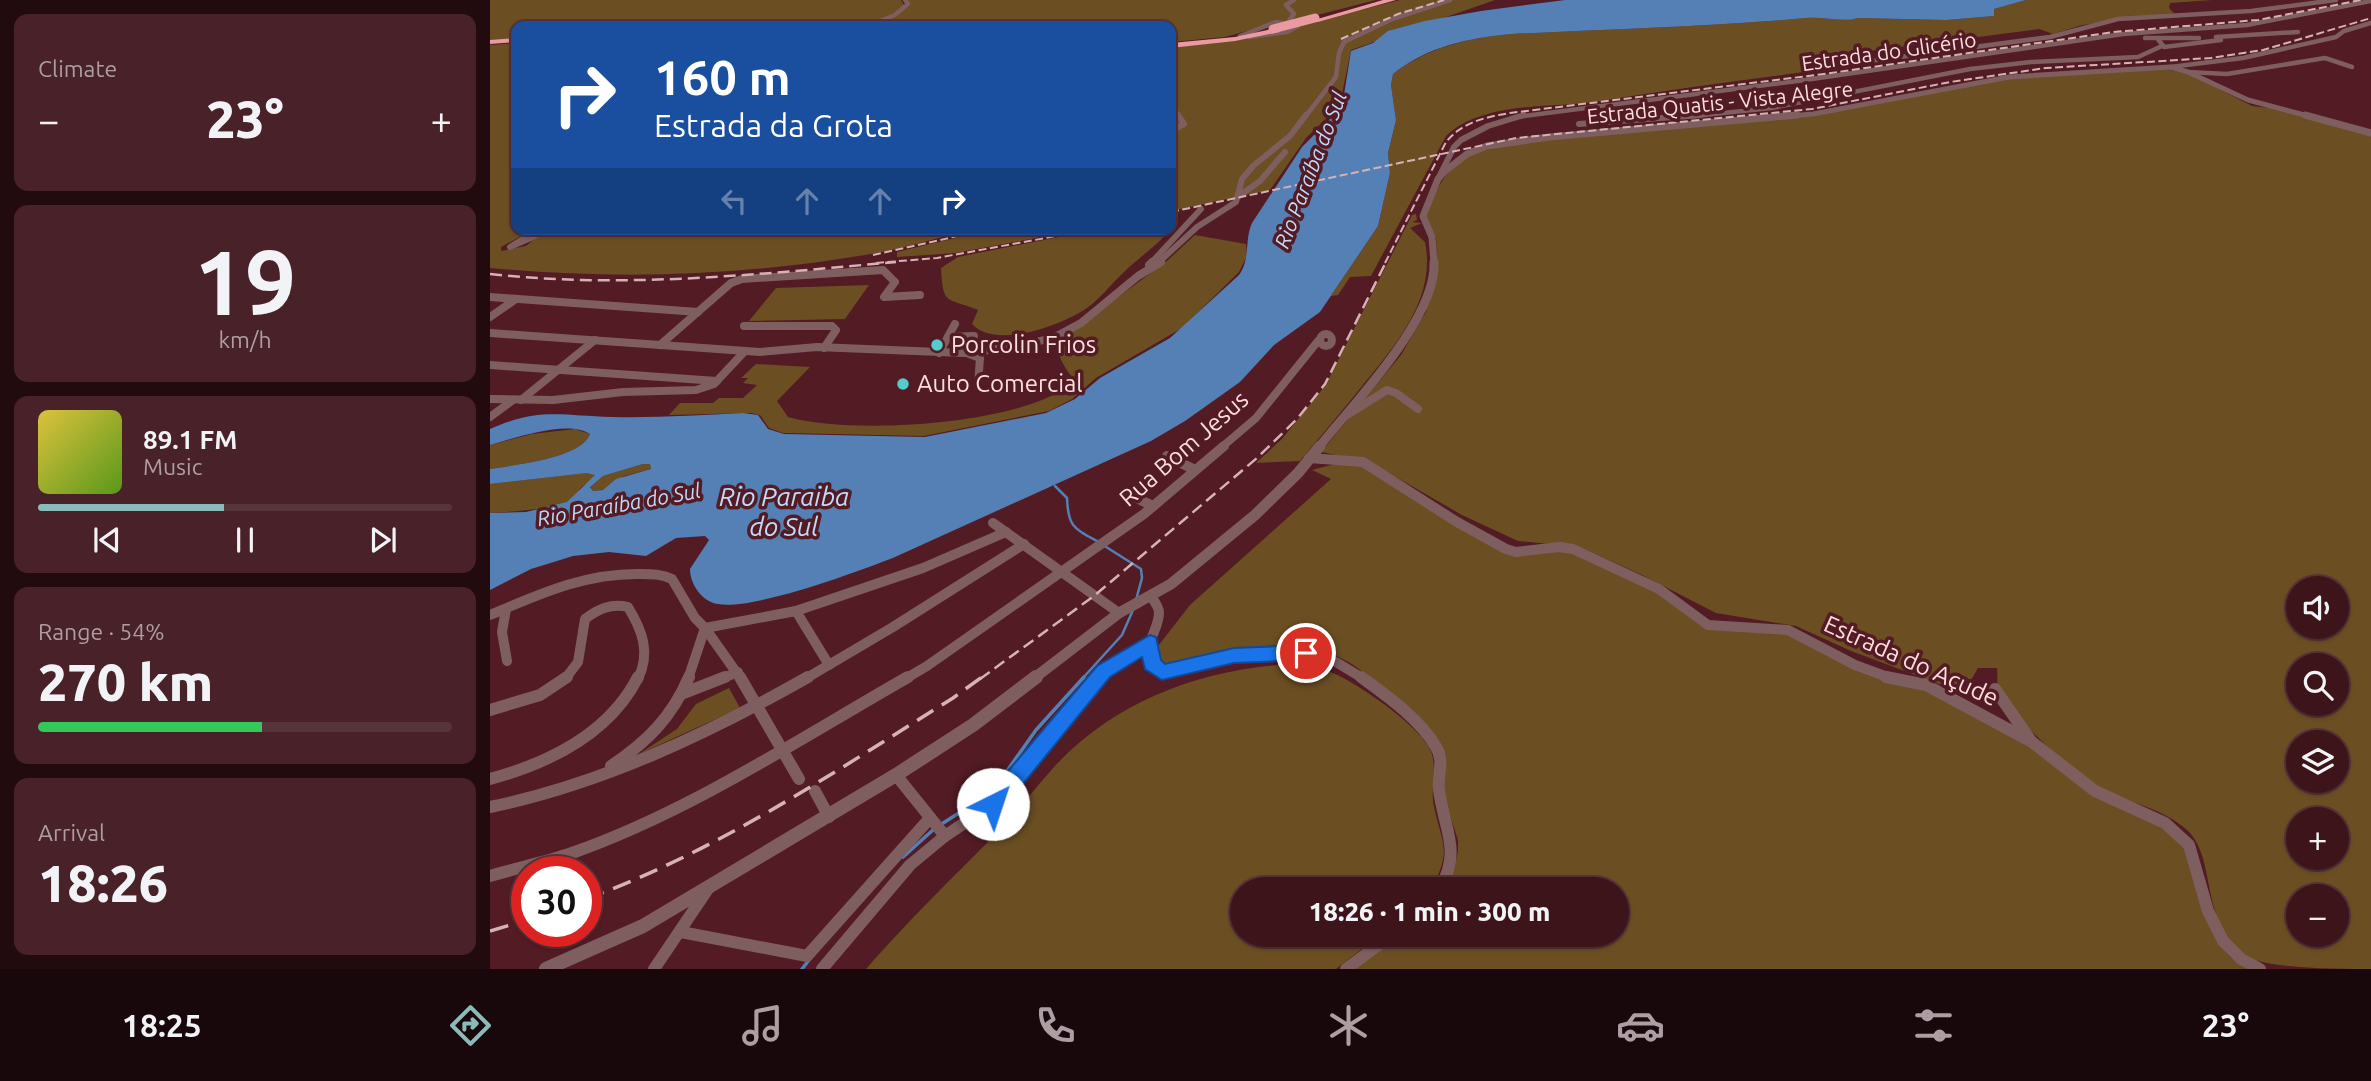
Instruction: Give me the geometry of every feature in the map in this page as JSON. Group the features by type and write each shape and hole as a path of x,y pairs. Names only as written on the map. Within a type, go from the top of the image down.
{"highway":[{"path":"1317,19 1383,0"},
{"path":"1176,44 1242,37 1392,0"},
{"path":"490,43 511,41"}],"street":[{"path":"880,21 901,12 908,4 905,0"},
{"path":"1288,22 1294,14 1286,5 1294,0"},
{"path":"1239,196 1242,179 1290,136 1335,79 1339,53 1344,42 1392,19 1450,0"},
{"path":"1839,65 2050,37 2118,19 2251,11 2336,0"},
{"name":"Estrada do Glicério","path":"1438,179 1440,167 1455,146 1470,136 1514,118 2123,34 2247,25 2371,2"},
{"path":"1288,22 1297,25 1297,29 1280,34 1242,37 1271,23 1288,22"},
{"path":"2170,66 2271,53 2336,37 2344,31 2371,23"},
{"path":"2066,43 2298,32"},
{"path":"2158,38 2190,44"},
{"path":"2158,38 2162,46"},
{"path":"1579,124 1666,119 1772,108 1970,69 2031,62 2132,58 2162,46 2221,40"},
{"path":"2188,72 2227,74 2325,58 2352,67"},
{"name":"Estrada Quatis - Vista Alegre","path":"549,968 643,926 896,775 973,725 1120,612 1149,598 1255,515 1290,481 1394,356 1422,309 1434,268 1432,237 1423,216 1438,179 1467,153 1514,141 1813,114 2010,77 2170,66 2248,100 2371,133"},
{"path":"1176,112 1184,124 1176,128"},
{"path":"1138,276 1162,261 1197,227 1230,207 1284,152"},
{"path":"960,354 1021,346 1061,334 1081,323 1138,276 1201,209"},
{"path":"660,345 732,280 883,270 895,282 884,297 920,295"},
{"path":"490,297 698,312"},
{"path":"490,317 516,299"},
{"path":"939,353 955,324"},
{"path":"744,326 832,326 835,332 824,348"},
{"path":"490,333 745,351 824,348 960,354 980,358 978,385"},
{"path":"948,337 974,335"},
{"path":"490,417 595,341"},
{"name":"Rua Bom Jesus","path":"490,876 572,853 626,831 700,795 902,682 1113,537 1153,506 1256,418 1318,341"},
{"path":"490,399 517,400 702,388 717,384 745,351"},
{"path":"490,365 717,384"},
{"path":"1345,416 1387,390 1396,393 1418,409"},
{"path":"1167,456 1195,470"},
{"name":"Estrada do Açude","path":"1309,458 1363,462 1457,522 1506,549 1516,552 1559,547 1573,549 1659,589 1708,625 1794,632 1855,665 1889,678 1917,682 1936,690 2032,742 2082,783 2156,817 2184,838 2192,852 2204,899 2216,929 2231,950 2250,965 2260,969"},
{"path":"1124,492 1153,506"},
{"path":"993,523 1120,612"},
{"path":"705,628 796,611 923,568 1006,532"},
{"path":"490,807 549,795 580,784 757,705 880,637 1024,544"},
{"path":"490,615 554,588 595,575 661,575 672,579 695,618 738,672 779,751 799,779"},
{"path":"1149,598 1159,612 1150,643 1152,663 1162,672 1248,654 1306,653 1323,656 1345,667 1392,702 1425,734 1440,756 1439,788 1454,848 1446,877"},
{"path":"490,710 520,705 564,678 578,660 585,619 607,606 628,607 641,631 645,647 640,671 623,703 598,727 558,754 512,774 490,779"},
{"path":"506,609 502,632 508,661"},
{"path":"796,611 829,666"},
{"path":"580,784 618,762 653,735 684,693 705,628"},
{"path":"681,932 807,956 938,827 993,804 1104,671 1150,643"},
{"path":"684,693 738,672"},
{"path":"1995,689 2032,742"},
{"path":"896,775 938,827"},
{"path":"815,791 829,817"},
{"path":"822,969 938,827"},
{"path":"654,969 709,888"},
{"path":"1346,969 1373,947"}],"shaded area":[{"path":"490,0 901,0 904,5 894,15 878,21 511,21 511,39 490,41"},
{"path":"907,0 1376,0 1225,37 1176,42 1176,21 884,21 896,17 910,5"},
{"path":"1400,0 1495,0 1351,50 1342,94 1336,109 1306,138 1270,190 1176,210 1176,47 1245,39"},
{"path":"2026,0 2212,0 2170,3 2169,8 2174,13 2171,14 2082,25 2053,34 2039,29 1816,58 1833,68 1600,101 1519,108 1479,116 1446,136 1371,276 1350,277 1338,295 1331,296 1378,226 1390,173 1388,153 1396,120 1391,85 1393,74 1420,57 1465,41 1512,34 1812,18 1946,20 1994,16 1994,9"},
{"path":"511,43 511,235 523,235 501,247 501,251 526,246 539,235 951,235 865,255 725,272 631,275 490,268 490,45"},
{"path":"2166,69 2192,75 2252,106 2371,133 2371,969 2289,966 2246,957 2231,942 2221,926 2214,909 2203,857 2187,830 2160,813 2098,786 2065,762 2032,732 2006,702 1998,686 1997,668 1978,668 1971,680 1964,685 1942,685 1851,651 1796,626 1716,613 1580,547 1518,541 1462,515 1370,462 1321,452 1401,355 1426,312 1437,268 1436,238 1426,215 1448,173 1466,158 1512,143 1792,118 2008,78"},
{"path":"1416,214 1417,220 1412,222 1422,223 1410,228 1425,242 1425,284 1398,340 1300,461 1256,463 1282,439 1325,386 1412,215"},
{"path":"968,235 1051,235 956,253 897,257 897,252"},
{"path":"1069,235 1166,235 1087,308 1046,327 1012,335 983,331 972,324 978,310 953,301 945,295 941,268 958,257"},
{"path":"1195,235 1246,244 1247,256 1239,272 1182,328 1096,378 1072,399 1049,411 924,436 783,433 769,428 760,415 751,413 669,415 680,403 713,403 719,398 743,398 757,385 743,383 748,378 741,378 756,364 810,367 777,401 788,417 816,422 852,425 935,423 1016,409 1049,397 1073,382 1074,379 1059,354 1057,345 1061,340 1168,260"},
{"path":"869,285 845,319 749,321 776,288"},
{"path":"575,429 590,434 574,449 546,459 490,469 490,445 532,434"},
{"path":"1339,463 1363,466 1500,549 1570,551 1645,584 1694,619 1792,634 1898,682 1950,699 2158,825 2186,848 2202,910 2217,942 2231,958 2247,969 1352,969 1381,947 1629,947 1629,877 1450,877 1458,851 1458,840 1442,791 1445,761 1384,691 1363,672 1340,658 1314,648 1284,645 1249,649 1181,667 1160,668 1155,650 1190,605 1331,479 1312,470"},
{"path":"650,464 651,469 624,476 603,490 593,491 590,486 603,476"},
{"path":"586,473 595,475 567,502 533,509 490,513 490,484"},
{"path":"1291,664 1328,671 1344,678 1373,696 1417,732 1432,754 1433,801 1444,848 1437,877 1230,877 1230,947 1364,947 1336,969 866,969 1003,827 1054,767 1105,723 1162,692 1193,681 1258,667"},
{"path":"729,688 740,708 639,754 677,729 696,704"}],"water":[{"name":"Rio Paraiba do Sul","path":"1565,0 2026,0 1994,9 1994,16 1946,20 1812,18 1512,34 1465,41 1435,50 1406,64 1393,74 1391,85 1396,120 1388,153 1390,173 1378,226 1320,312 1274,345 1240,382 1185,421 1151,441 895,557 780,596 735,604 718,604 702,596 692,581 690,569 709,540 705,536 676,538 646,556 609,552 573,556 531,569 490,590 490,513 526,512 567,502 595,475 587,473 490,484 490,469 561,455 584,442 590,434 569,428 555,429 490,445 490,429 523,418 551,414 628,417 743,413 758,415 768,429 784,434 925,437 1046,413 1075,399 1100,378 1170,338 1239,275 1245,262 1252,223 1302,147 1335,114 1343,101 1351,51 1373,43 1388,31 1481,11","holes":["650,464 651,469 616,479 603,490 593,491 590,487 603,476"]}],"waterway":[{"path":"1055,486 1067,498 1073,525 1097,541"},
{"path":"1103,545 1141,569 1142,578 1136,600"},
{"path":"1082,679 1122,635 1133,610"},
{"path":"940,825 992,792 1036,730 1084,677"},
{"path":"903,857 934,829"},
{"path":"802,969 809,960"}],"railway":[{"path":"1341,39 1398,14 1444,0"},
{"path":"1440,154 1452,135 1467,125 1510,113 1824,74 2114,32 2258,20 2361,0"},
{"path":"1440,154 1516,138 1812,109 1950,82 2046,68 2211,58 2263,50 2371,18"},
{"path":"1176,211 1440,154"},
{"path":"1385,263 1440,154"},
{"path":"873,255 962,235"},
{"path":"876,263 937,258 1062,235"},
{"path":"490,274 642,280 744,275 896,262"},
{"path":"980,679 1094,596 1257,458 1297,419 1325,384 1386,262"},
{"path":"602,893 635,880 729,834 953,698 982,677"},
{"path":"490,931 511,925"}],"place":[{"name":"Porcolin Frios","path":"937,345"},
{"name":"Auto Comercial","path":"903,384"}],"route":[{"path":"993,804 1104,671 1150,643 1152,663 1160,672 1234,655 1306,653"}],"water label":[{"name":"Rio Paraíba do Sul","path":"1311,170"},
{"name":"Rio Paraíba do Sul","path":"619,505"}]}
